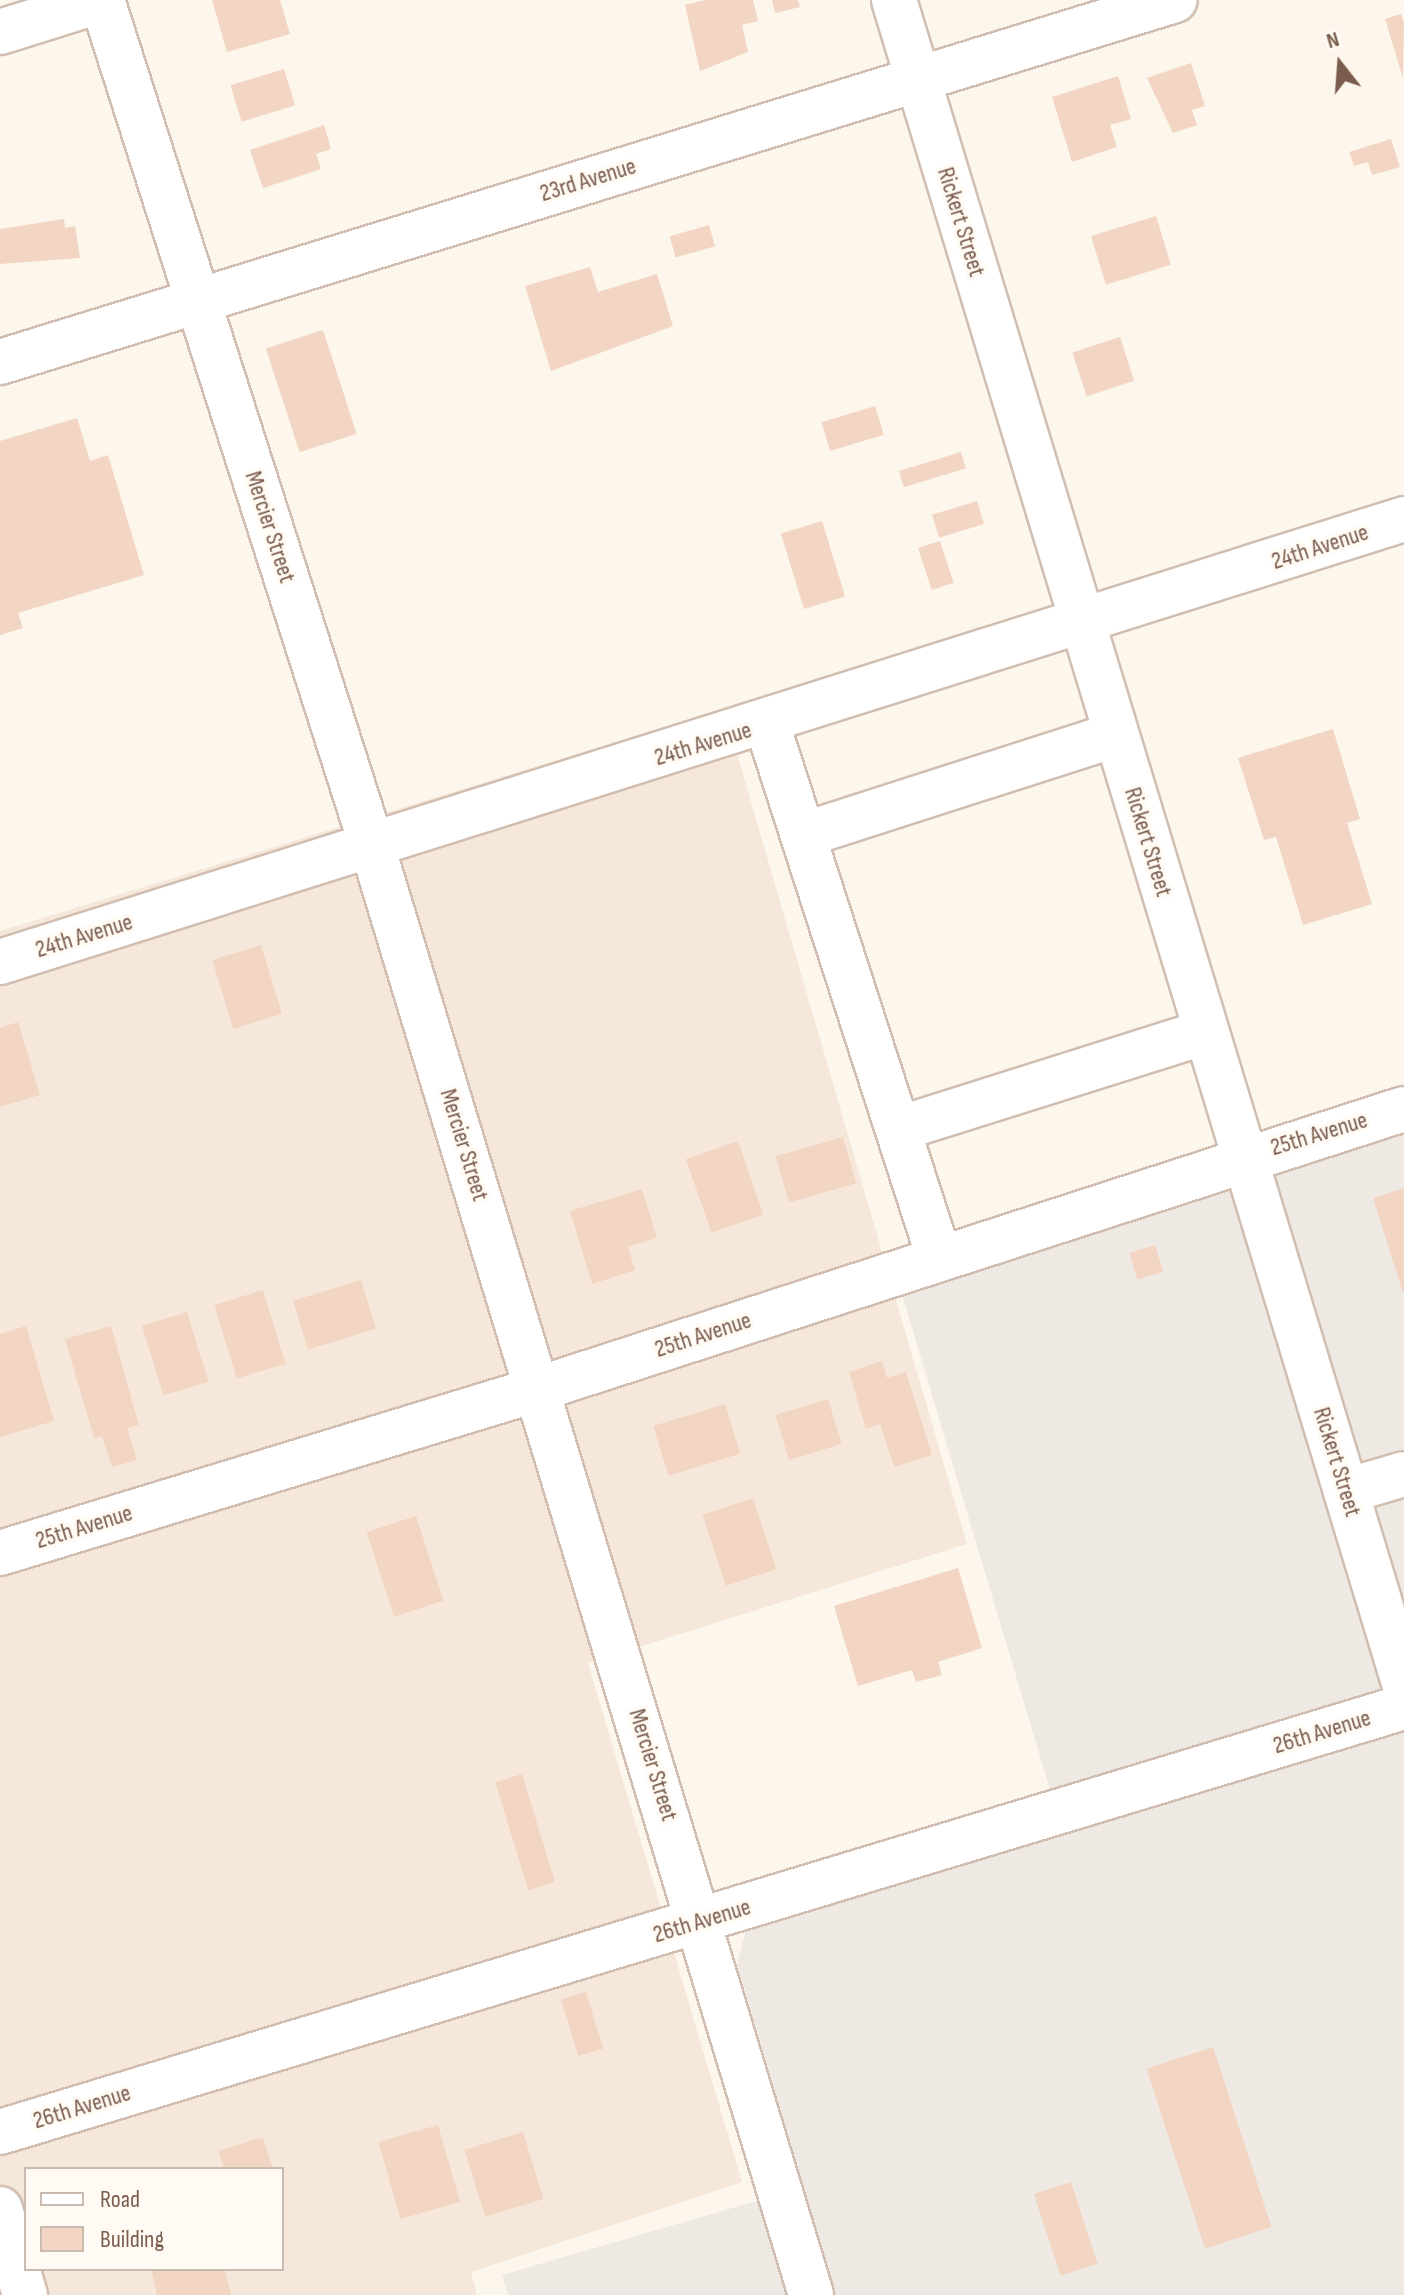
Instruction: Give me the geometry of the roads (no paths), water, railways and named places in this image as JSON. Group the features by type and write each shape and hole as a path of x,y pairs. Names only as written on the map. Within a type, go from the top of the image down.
{"street":[{"path":"0,32 102,0"},
{"name":"Mercier Street","path":"102,0 372,846 701,1921 811,2295"},
{"name":"Rickert Street","path":"894,0 1404,1683"},
{"name":"23rd Avenue","path":"0,362 1175,0"},
{"name":"24th Avenue","path":"0,962 1085,625 1404,519"},
{"path":"767,724 939,1257"},
{"path":"803,835 1115,735"},
{"path":"898,1129 1206,1032"},
{"name":"25th Avenue","path":"0,1553 538,1389 1246,1156 1404,1109"},
{"path":"1346,1491 1404,1474"},
{"name":"26th Avenue","path":"0,2132 1404,1707"},
{"path":"0,2209 25,2295"}]}
